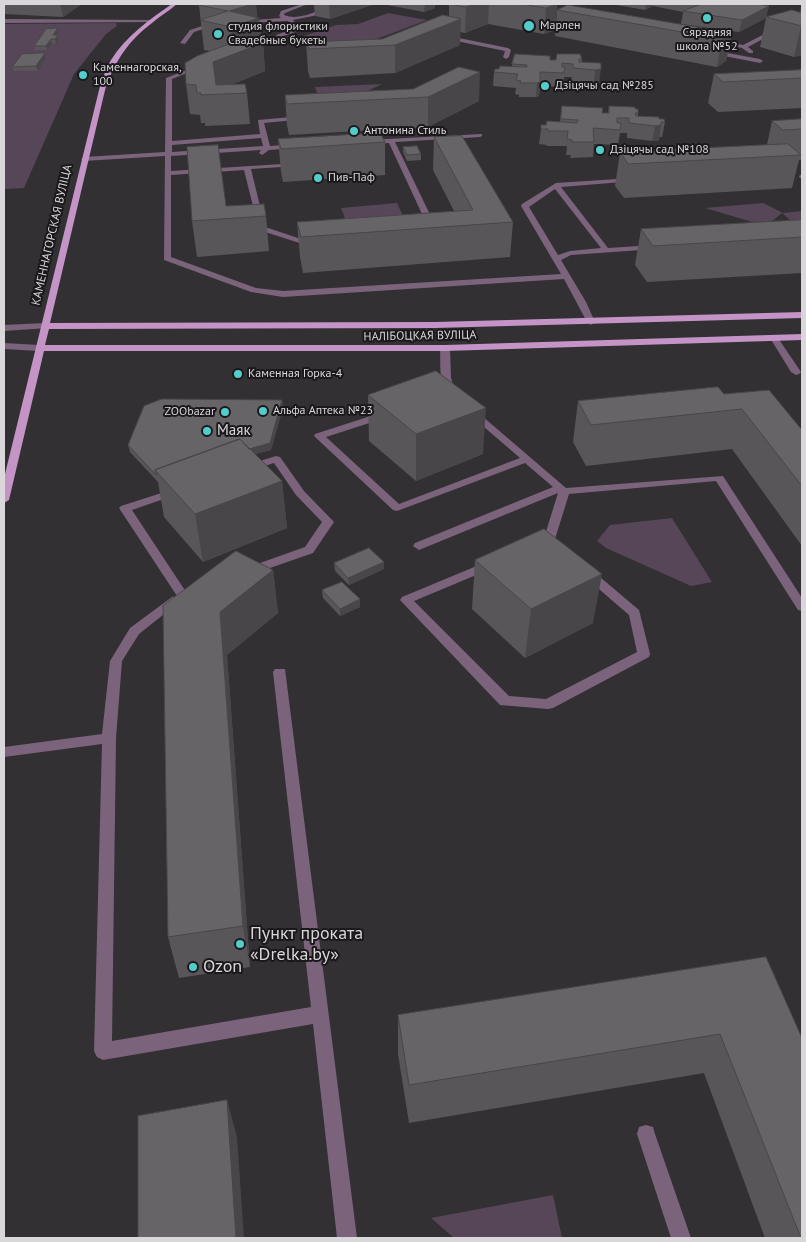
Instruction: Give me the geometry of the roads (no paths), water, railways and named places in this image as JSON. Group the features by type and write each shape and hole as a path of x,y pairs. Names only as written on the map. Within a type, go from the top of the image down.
{"main road":[{"name":"КАМЕННАГОРСКАЯ ВУЛІЦА","path":"4,500 84,159 103,86 113,61 129,41 150,22 176,4"},
{"name":"НАЛІБОЦКАЯ ВУЛІЦА","path":"45,326 325,327 591,322 802,314"},
{"name":"НАЛІБОЦКАЯ ВУЛІЦА","path":"39,348 445,348 802,337"}],"lane":[{"path":"278,36 299,29 281,16 283,12 306,4"},
{"path":"236,21 289,20 344,4"},
{"path":"744,47 802,16"},
{"path":"4,21 150,22"},
{"path":"183,43 192,31 207,25 227,22"},
{"path":"438,36 508,50 506,57"},
{"path":"706,40 744,47 760,61 706,51"},
{"path":"206,64 169,78 167,258 254,290 283,294 566,276"},
{"path":"268,148 260,121 311,117"},
{"path":"362,142 480,135"},
{"path":"167,142 264,136"},
{"path":"391,141 434,231 427,235"},
{"path":"84,159 305,146"},
{"path":"247,167 268,148"},
{"path":"390,158 398,158"},
{"path":"168,173 301,164"},
{"path":"247,167 262,228 318,246 328,245"},
{"path":"591,322 525,206 556,185 640,179"},
{"path":"556,185 606,250"},
{"path":"556,259 570,253 664,247"},
{"path":"4,328 45,326"},
{"path":"774,338 796,372"},
{"path":"4,346 39,348"},
{"path":"445,348 444,394 563,489"},
{"path":"391,412 319,436 397,508 526,458"},
{"path":"237,576 309,550 328,522 300,493 276,458 240,470"},
{"path":"419,546 563,489 719,478 802,607"},
{"path":"187,488 125,508 186,594 134,631 116,661 109,738 103,1051 320,1014"},
{"path":"549,540 563,489"},
{"path":"549,540 635,613 644,654 548,704 505,700 406,600 549,540"},
{"path":"280,672 346,1238"},
{"path":"4,752 109,738"},
{"path":"646,1134 681,1238"}],"place":[{"name":"Сярэдняя школа №52","path":"707,18"},
{"name":"Марлен","path":"529,26"},
{"name":"студия флористики Свадебные букеты","path":"218,34"},
{"name":"Каменнагорская, 100","path":"83,75"},
{"name":"Дзіцячы сад №285","path":"545,86"},
{"name":"Антонина Стиль","path":"354,131"},
{"name":"Дзіцячы сад №108","path":"600,150"},
{"name":"Пив-Паф","path":"318,178"},
{"name":"Каменная Горка-4","path":"238,374"},
{"name":"Альфа Аптека №23","path":"263,411"},
{"name":"ZOObazar","path":"225,412"},
{"name":"Маяк","path":"207,431"},
{"name":"Пункт проката «Drelka.by»","path":"240,944"},
{"name":"Ozon","path":"193,967"}]}
